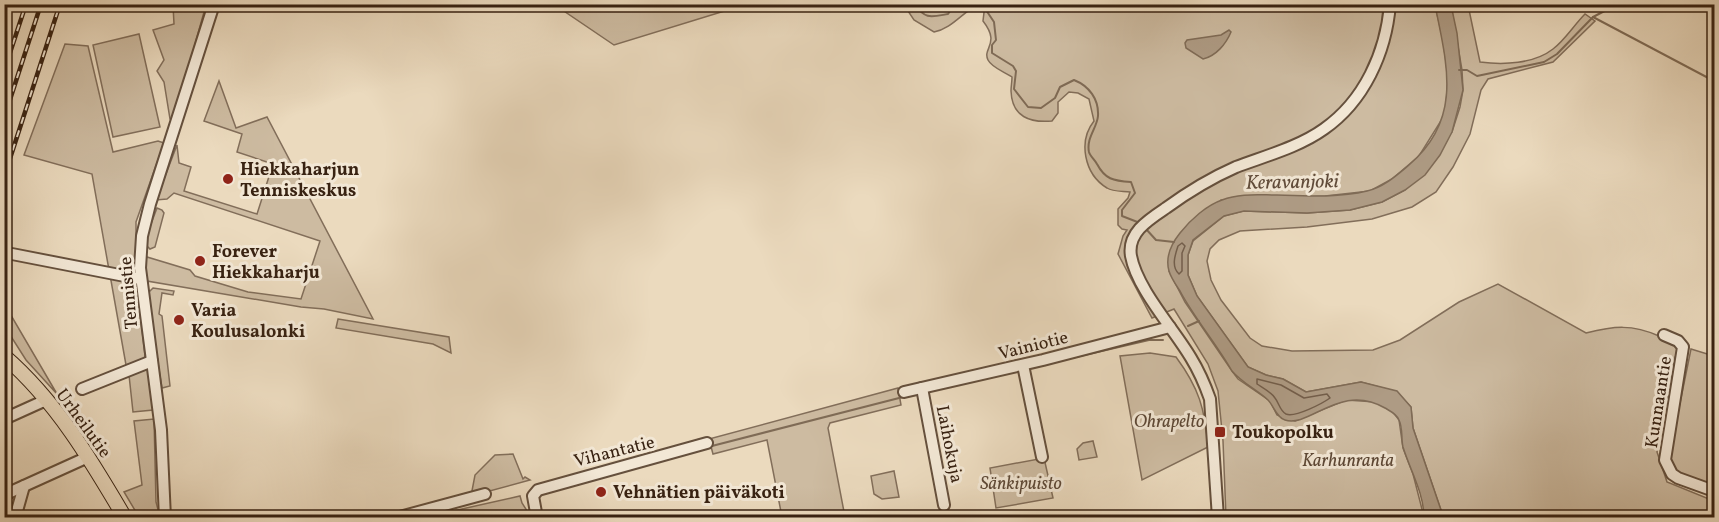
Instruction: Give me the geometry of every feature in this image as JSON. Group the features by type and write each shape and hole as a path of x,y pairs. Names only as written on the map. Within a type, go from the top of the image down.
{"main road":[{"name":"Urheilutie","path":"4,356 46,400 88,457 125,518"}],"street":[{"name":"Tennistie","path":"165,518 161,430 140,256 142,236 150,204 214,4"},
{"path":"1218,518 1210,399 1190,356 1134,266 1130,248 1133,237 1151,218 1211,179 1308,139 1339,117 1363,89 1374,69 1386,33 1390,4"},
{"path":"12,254 141,279"},
{"name":"Vainiotie","path":"904,392 1170,327"},
{"name":"Kunnaantie","path":"1664,334 1678,341 1683,347 1665,460 1672,474 1678,478 1714,491"},
{"path":"82,389 152,361"},
{"path":"1023,364 1042,457"},
{"name":"Laihokuja","path":"922,388 944,505"},
{"path":"4,419 46,400"},
{"name":"Vihantatie","path":"537,518 533,496 538,490 707,443"},
{"path":"4,495 88,457"},
{"path":"15,518 24,486"},
{"path":"396,518 485,494"}],"green space":[{"name":"Karhunranta","path":"985,4 1435,5 1448,78 1446,102 1444,116 1419,156 1392,179 1370,191 1325,196 1221,200 1169,271 1185,302 1238,379 1270,401 1277,415 1295,421 1346,400 1376,402 1393,412 1399,420 1403,448 1413,474 1424,517 1226,517 1223,441 1218,391 1208,364 1174,309 1152,318 1118,254 1127,230 1118,225 1118,209 1128,198 1130,192 1107,188 1099,182 1089,166 1086,157 1086,138 1094,121 1089,99 1078,93 1069,92 1058,102 1058,113 1052,121 1036,121 1019,112 1012,100 1012,77 996,68 988,60 987,52 991,35 983,21"},
{"path":"173,5 206,5 173,122 170,119 164,82 157,71 164,60 153,30 174,24"},
{"path":"555,5 744,5 614,45"},
{"path":"904,5 977,5 946,28 934,32 914,20"},
{"path":"1451,5 1468,5 1480,62 1508,63 1537,58 1557,45 1585,14 1595,21 1553,62 1488,79 1481,90 1470,134 1453,167 1436,192 1412,207 1372,219 1307,227 1240,231 1219,240 1210,249 1207,261 1211,280 1221,300 1250,338 1262,346 1292,351 1373,350 1400,340 1459,302 1498,284 1586,333 1614,328 1631,328 1667,339 1679,348 1674,360 1657,452 1667,482 1714,501 1714,517 1441,517 1442,513 1413,428 1411,407 1397,392 1361,382 1306,392 1283,379 1248,367 1197,296 1188,275 1188,255 1193,241 1224,216 1243,211 1307,213 1350,210 1382,202 1405,190 1452,132 1460,107 1463,90 1462,70"},
{"path":"139,34 160,127 113,137 93,45"},
{"path":"65,44 88,46 113,152 158,141 164,143 136,222 136,270 132,273 109,270 92,174 24,155"},
{"path":"219,81 236,128 267,117 373,319 147,281 145,262 147,257 190,270 195,276 248,292 301,299 320,241 174,193 167,199 156,200 177,145 179,163 191,167 184,191 257,214 273,164 237,152 242,134 204,121"},
{"path":"157,208 164,213 155,247 150,249 146,245 146,237"},
{"path":"110,275 133,281 137,286 144,360 126,365"},
{"path":"153,288 174,291 173,295 162,293 159,314 162,316 170,386 162,388 147,294"},
{"path":"4,305 57,394 26,360 5,327"},
{"path":"338,319 449,337 451,353 433,344 336,328"},
{"path":"1691,349 1714,356 1714,486 1678,473 1669,457"},
{"name":"Ohrapelto","path":"1150,353 1176,357 1184,368 1200,399 1208,447 1142,480 1120,356"},
{"path":"148,369 153,410 133,412 129,375"},
{"path":"898,388 901,405 830,423 828,428 845,517 782,517 767,440 713,454 709,439"},
{"path":"154,419 156,502 160,517 139,517 124,492 142,485 134,421"},
{"path":"1093,441 1097,457 1079,460 1077,449 1083,443"},
{"path":"513,454 523,479 525,477 530,480 471,496 475,475 495,455"},
{"name":"Sänkipuisto","path":"1044,458 1053,498 996,508 990,468"},
{"path":"894,471 899,497 882,499 874,494 871,476"},
{"path":"520,496 531,517 426,517"}],"water":[{"path":"1435,5 1451,5 1457,33 1463,90 1452,132 1440,155 1425,175 1405,190 1382,202 1350,210 1307,213 1244,211 1224,216 1193,240 1188,255 1188,275 1197,296 1248,367 1283,379 1306,392 1361,382 1397,391 1411,407 1413,428 1442,513 1441,517 1424,518 1422,500 1403,447 1401,426 1397,416 1369,401 1354,400 1340,402 1295,421 1282,419 1268,400 1232,371 1174,281 1169,271 1168,261 1172,246 1184,228 1216,202 1249,195 1322,196 1367,191 1379,187 1409,165 1426,147 1438,129 1444,110 1447,90 1446,70"},
{"path":"1229,30 1231,32 1223,45 1208,57 1203,59 1186,48 1187,40 1221,35"}],"waterway":[{"path":"914,4 922,13 929,16 948,14 955,4"},
{"path":"987,4 986,10 994,22 996,40 992,45 992,53 1013,66 1016,71 1014,89 1028,107 1041,108 1055,98 1060,87 1074,80 1092,94 1097,104 1098,116 1089,142 1090,154 1107,176 1114,180 1131,182 1135,193 1122,210 1122,216 1140,223"},
{"path":"1459,70 1467,70 1477,76 1544,62 1557,54 1593,17 1618,4"},
{"path":"1593,17 1714,81"},
{"path":"1146,229 1156,240 1174,242"},
{"path":"1188,326 1199,321"},
{"path":"1050,363 1149,340 1163,340"},
{"path":"708,447 903,397"}],"railway":[{"path":"4,71 26,4"},
{"path":"4,118 41,4"},
{"path":"4,177 60,4"}],"place":[{"name":"Hiekkaharjun Tenniskeskus","path":"228,179"},
{"name":"Forever Hiekkaharju","path":"200,261"},
{"name":"Varia Koulusalonki","path":"179,320"},
{"name":"Toukopolku","path":"1220,432"},
{"name":"Vehnätien päiväkoti","path":"601,492"}],"water label":[{"name":"Keravanjoki","path":"1292,181"}]}
